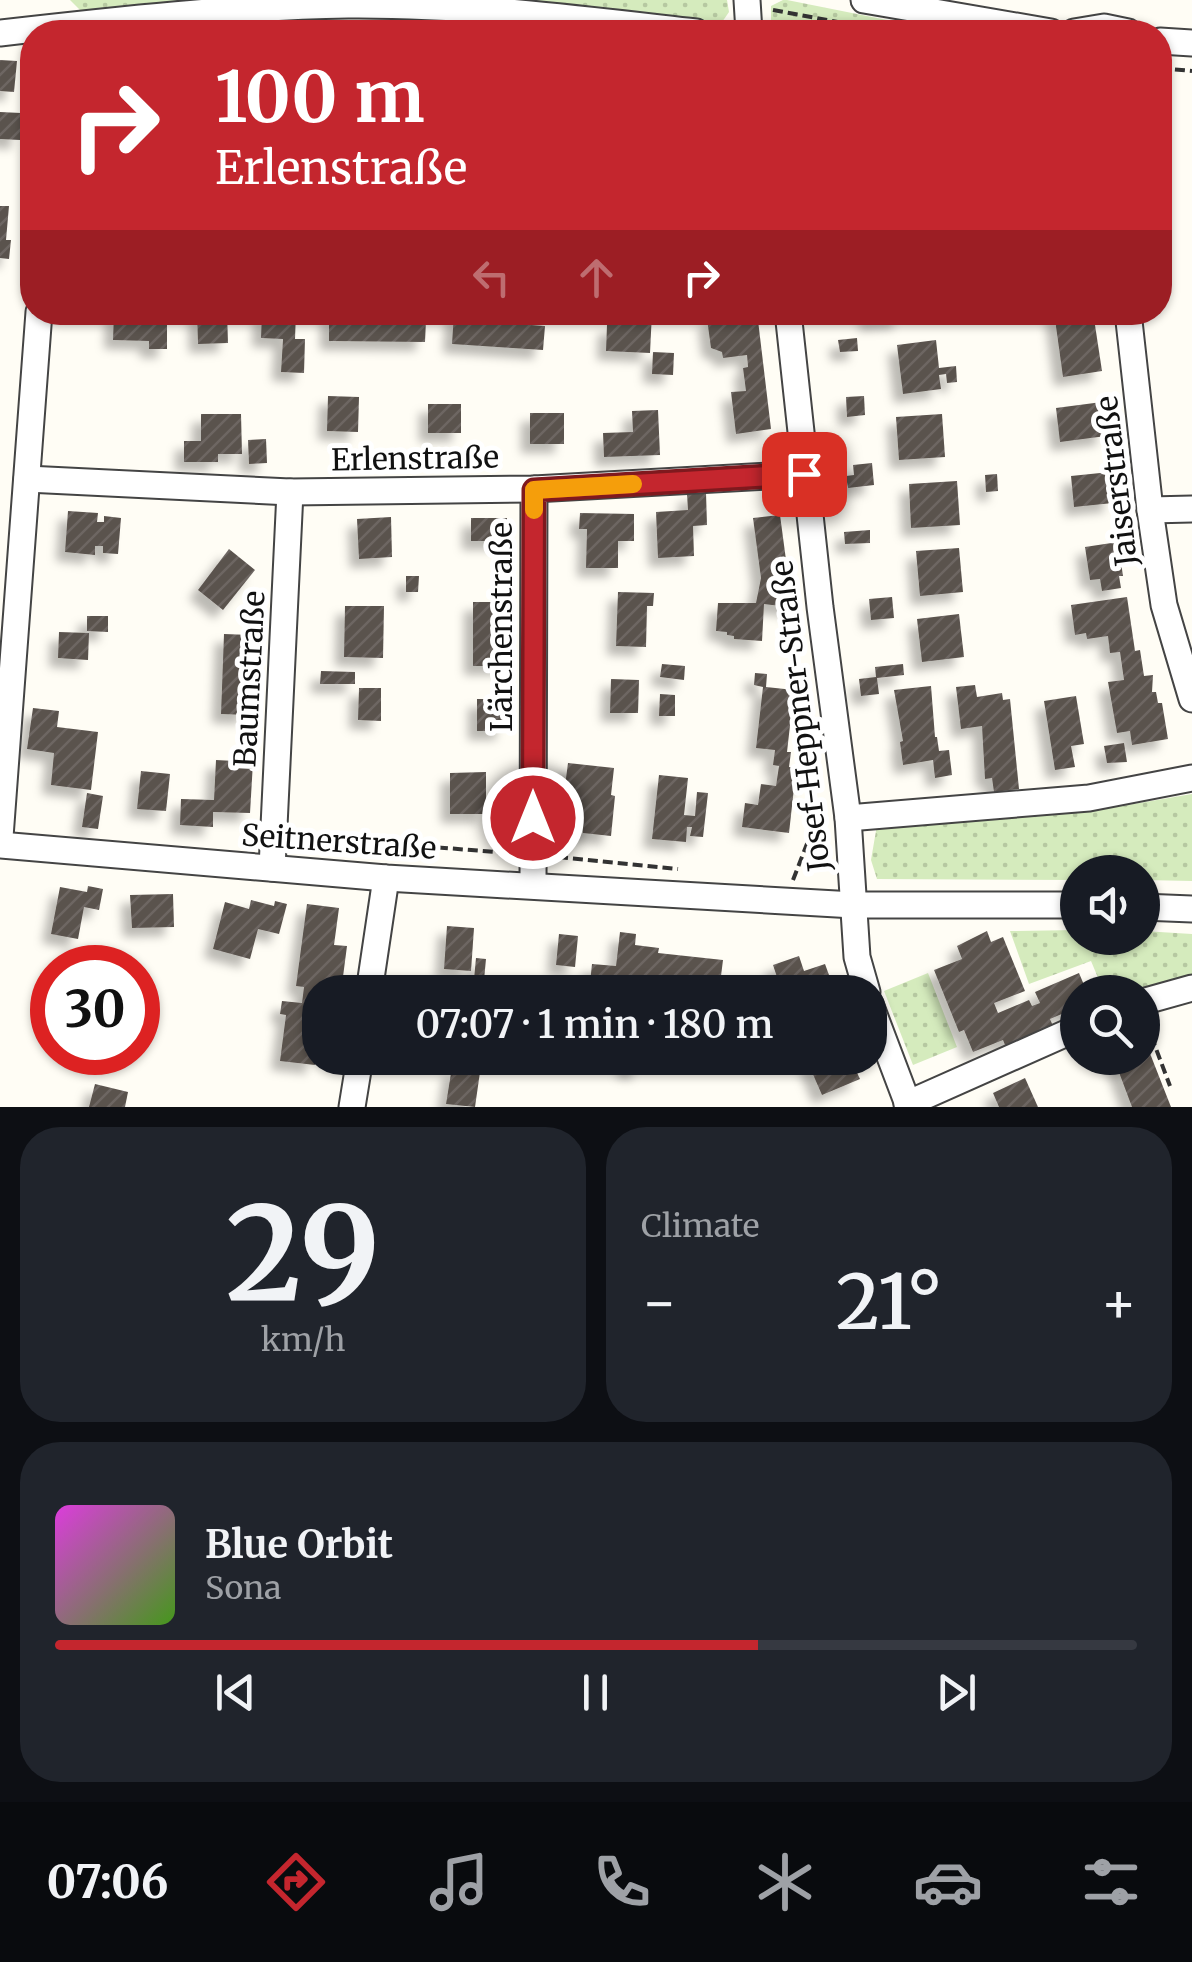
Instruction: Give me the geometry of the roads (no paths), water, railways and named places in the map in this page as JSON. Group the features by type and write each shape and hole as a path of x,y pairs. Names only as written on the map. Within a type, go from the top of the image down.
{"street":[{"path":"864,0 984,20"},
{"path":"60,20 349,5 525,12 593,20"},
{"path":"945,15 955,20"},
{"path":"0,838 37,325"},
{"name":"Josef-Heppner-Straße","path":"789,325 804,474 848,818 857,957 862,975"},
{"name":"Jaiserstraße","path":"1129,325 1164,605 1192,699"},
{"name":"Erlenstraße","path":"27,478 290,492 534,490 804,474"},
{"name":"Lärchenstraße","path":"533,884 534,490"},
{"name":"Baumstraße","path":"272,868 290,492"},
{"path":"1150,510 1192,508"},
{"path":"848,818 1089,798 1192,778"},
{"name":"Seitnerstraße","path":"0,845 386,878 854,905 1060,906"},
{"path":"372,975 386,878"},
{"path":"1160,908 1192,909"},
{"path":"1160,997 1192,988"},
{"path":"887,1049 908,1105 1060,1036"},
{"path":"352,1107 357,1075"}]}
